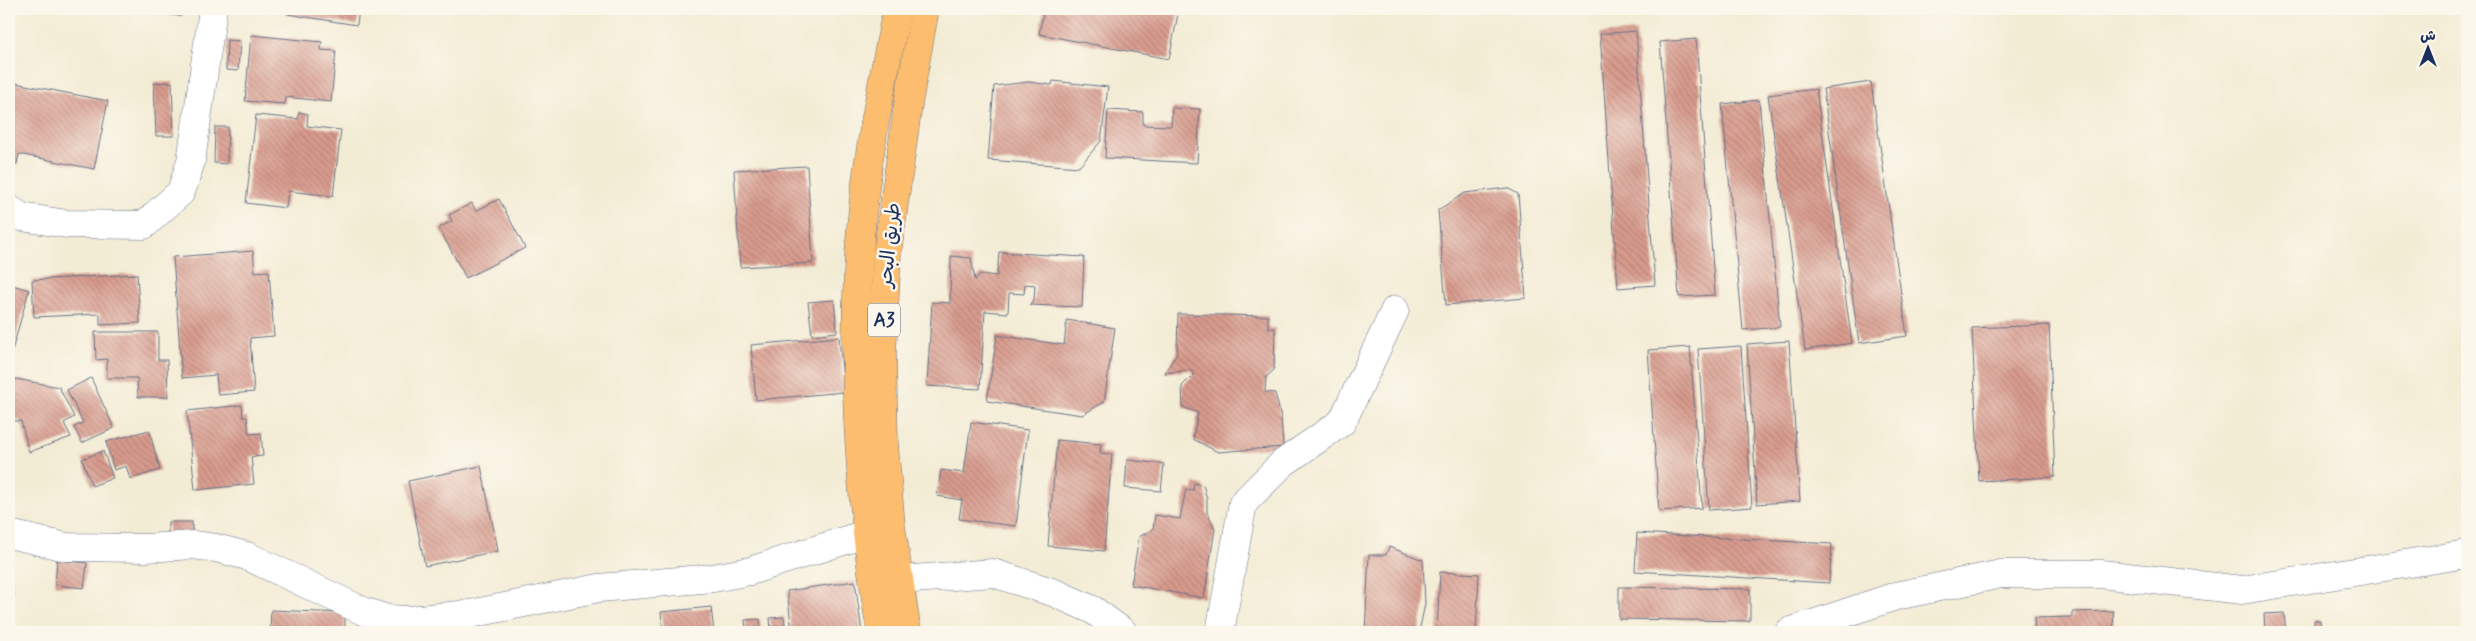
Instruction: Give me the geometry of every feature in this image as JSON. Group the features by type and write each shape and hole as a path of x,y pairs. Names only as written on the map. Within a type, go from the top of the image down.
{"highway":[{"name":"طريق البحر","path":"897,9 871,146 863,207 857,349 879,530 900,580 900,598 907,632"},
{"name":"طريق البحر","path":"881,632 874,585 879,530 882,353 887,254 909,98 925,9"}],"street":[{"path":"9,209 21,217 67,224 144,225 182,192 191,161 213,9"},
{"path":"1220,632 1243,503 1283,463 1342,422 1395,310"},
{"path":"9,534 66,547 146,548 193,545 216,548 247,556 362,611 388,619 410,620 470,614 599,588 731,575 793,559 879,530"},
{"path":"1790,632 1896,596 2001,574 2102,574 2242,590 2467,554"},
{"path":"874,585 900,580 993,573 1055,593 1093,610 1122,632"}],"building":[{"path":"154,9 182,9 181,16 153,13"},
{"path":"288,9 359,9 357,25 287,14"},
{"path":"1044,9 1179,9 1169,59 1039,34"},
{"path":"1636,31 1655,285 1618,288 1600,34"},
{"path":"251,35 322,42 321,50 336,51 331,102 286,97 285,104 245,101"},
{"path":"1696,39 1715,295 1679,297 1660,42"},
{"path":"227,40 240,41 238,71 226,70"},
{"path":"1053,81 1108,87 1101,141 1079,167 988,160 994,86 1028,82 1052,85"},
{"path":"10,82 108,101 94,169 19,154 17,164 9,163"},
{"path":"172,82 174,136 156,136 154,83"},
{"path":"1871,82 1907,336 1859,343 1823,89"},
{"path":"1816,89 1852,343 1805,350 1768,95"},
{"path":"1759,100 1780,327 1743,330 1722,104"},
{"path":"1172,108 1200,109 1197,163 1105,158 1108,110 1143,112 1143,125 1171,126"},
{"path":"299,112 308,114 307,126 341,130 333,196 288,191 286,208 246,203 256,115 298,119"},
{"path":"215,127 228,127 227,164 214,163"},
{"path":"807,166 813,263 740,267 734,170"},
{"path":"1507,188 1518,194 1526,298 1446,305 1438,210 1465,193"},
{"path":"499,199 525,248 466,278 439,228 452,221 449,215 472,203 476,211"},
{"path":"253,251 255,272 269,271 274,336 250,338 254,392 218,395 216,375 182,378 173,257"},
{"path":"999,252 1084,257 1082,307 1029,305 1034,300 1035,285 1025,284 1024,294 1009,293 1008,313 985,311 980,389 927,386 932,302 950,303 951,256 971,258 975,280 980,274 997,276"},
{"path":"137,274 140,323 100,325 100,314 34,317 32,280"},
{"path":"9,284 29,290 12,351 9,350"},
{"path":"834,300 837,332 812,335 808,302"},
{"path":"1178,314 1268,316 1268,328 1275,328 1274,370 1266,377 1265,392 1275,393 1281,417 1283,447 1218,452 1193,439 1198,413 1183,407 1182,386 1194,374 1190,370 1165,373 1177,353"},
{"path":"1067,320 1115,328 1104,402 1082,415 987,401 997,335 1064,345"},
{"path":"2049,325 2055,477 1979,481 1972,328"},
{"path":"95,332 158,332 158,360 167,360 168,397 138,397 137,378 107,378 107,359 96,360"},
{"path":"839,337 844,392 756,400 751,345"},
{"path":"1789,341 1800,501 1757,504 1747,344"},
{"path":"1741,346 1752,507 1709,510 1698,349"},
{"path":"1690,347 1702,508 1659,511 1648,350"},
{"path":"91,378 114,428 82,443 74,427 83,423 67,390"},
{"path":"16,379 59,387 74,417 64,423 71,437 29,452 21,421 9,421 9,394"},
{"path":"242,405 243,417 247,417 249,434 261,433 263,456 251,457 254,484 195,490 187,411"},
{"path":"971,422 1028,430 1016,526 959,519 962,500 937,496 941,470 964,473"},
{"path":"149,430 160,470 130,479 126,466 114,470 106,442"},
{"path":"1057,440 1101,444 1100,453 1112,454 1104,551 1048,546"},
{"path":"103,451 113,478 92,486 82,459"},
{"path":"1127,460 1164,464 1161,491 1125,488"},
{"path":"481,466 498,551 425,566 408,481"},
{"path":"1194,483 1203,485 1207,499 1207,512 1215,529 1204,598 1131,585 1139,537 1153,529 1155,515 1180,519 1186,489 1193,490"},
{"path":"168,522 192,522 192,533 168,533"},
{"path":"1637,533 1832,544 1829,583 1635,571"},
{"path":"1389,547 1423,560 1425,604 1419,632 1365,632 1369,555 1386,555"},
{"path":"57,560 87,563 84,588 55,585"},
{"path":"1440,572 1479,574 1476,632 1437,632"},
{"path":"855,581 862,632 792,632 787,591"},
{"path":"9,585 13,586 10,611 9,611"},
{"path":"1619,587 1750,589 1750,621 1619,619"},
{"path":"711,607 714,632 663,632 661,612"},
{"path":"271,610 345,613 345,632 270,632"},
{"path":"2113,611 2114,632 2035,632 2034,618 2072,617 2072,612"},
{"path":"2284,613 2286,632 2265,632 2264,614"},
{"path":"784,617 786,632 771,632 770,618"},
{"path":"760,619 761,632 746,632 745,620"},
{"path":"2314,620 2320,620 2321,632 2311,632 2314,631"}]}
